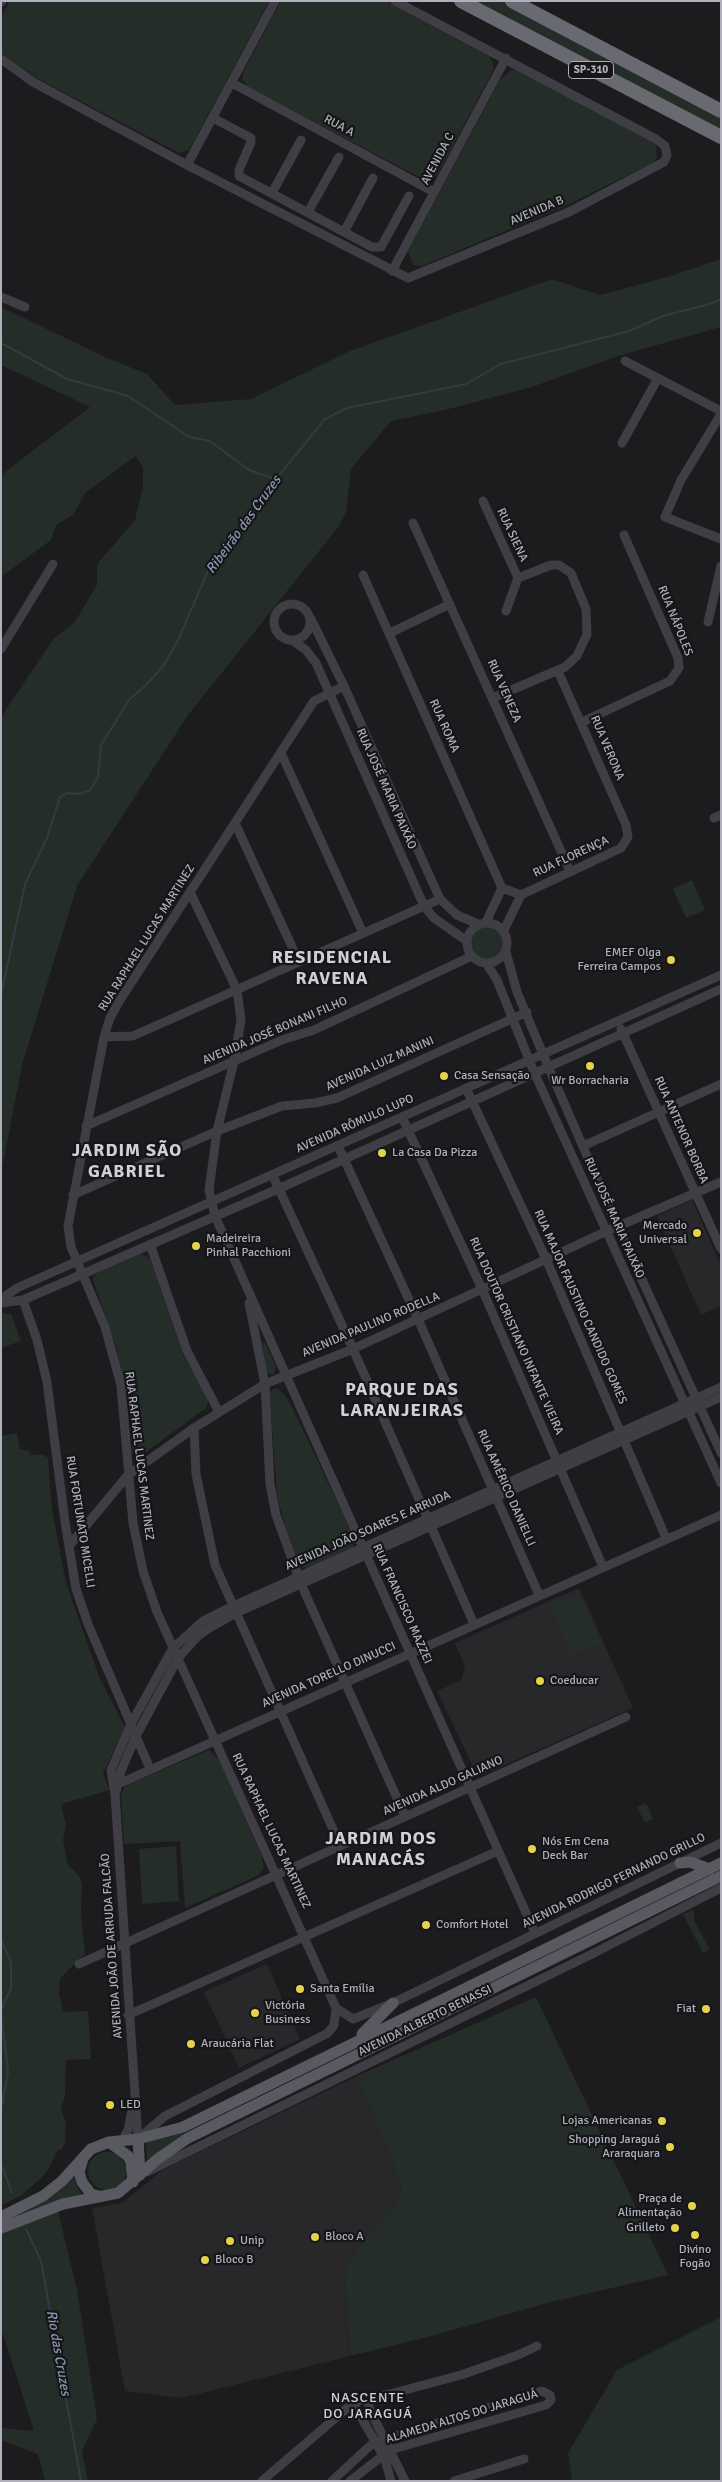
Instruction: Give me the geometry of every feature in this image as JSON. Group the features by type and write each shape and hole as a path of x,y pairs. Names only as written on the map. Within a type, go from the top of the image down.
{"highway":[{"path":"453,1 491,17"},
{"name":"SP-310","path":"461,1 721,137"},
{"name":"SP-310","path":"512,1 721,111"},
{"path":"526,1 547,20"}],"main road":[{"path":"680,1863 690,1862 710,1869"},
{"path":"1,2217 43,2196 62,2181 91,2149 108,2142 138,2139 183,2127 721,1863"},
{"path":"1,2228 63,2204 118,2193 159,2158 188,2138 721,1876"},
{"path":"356,2041 393,2003"},
{"path":"136,2179 138,2139"},
{"path":"108,2142 128,2156 136,2179"},
{"path":"84,2155 79,2172 82,2182 91,2194 99,2196"}],"street":[{"path":"187,165 275,1"},
{"path":"395,1 506,58"},
{"name":"AVENIDA B","path":"392,271 408,278 569,212 664,162 667,154 665,146 656,139 506,58"},
{"name":"AVENIDA C","path":"392,271 506,58"},
{"path":"1,59 33,82 187,165 392,271"},
{"name":"RUA A","path":"232,82 434,192"},
{"path":"213,118 251,138 238,174 372,247 381,246 409,196"},
{"path":"272,193 302,140"},
{"path":"308,212 338,157"},
{"path":"344,232 374,178"},
{"path":"1,297 26,307"},
{"path":"625,361 721,412 681,480 665,517 721,539"},
{"path":"622,443 658,378"},
{"name":"RUA SIENA","path":"482,501 518,578"},
{"name":"RUA VENEZA","path":"413,523 494,698 570,871"},
{"name":"RUA NÁPOLES","path":"582,722 670,681 679,668 678,658 624,535"},
{"path":"1,649 53,564"},
{"path":"494,698 572,662 582,649 588,625 586,608 571,573 562,566 551,565 518,578 506,611"},
{"path":"708,622 721,566"},
{"name":"RUA ROMA","path":"363,574 502,888"},
{"path":"291,604 298,604 309,613 311,620 310,628 300,639 292,640 279,635 275,629 275,616 279,610 291,604"},
{"path":"390,633 450,604"},
{"name":"RUA JOSÉ MARIA PAIXÃO","path":"311,620 344,686 440,899 457,915 482,923"},
{"name":"RUA JOSÉ MARIA PAIXÃO","path":"292,640 306,650 313,658 424,906 434,918 467,941"},
{"name":"RUA VERONA","path":"558,670 627,828 628,837"},
{"name":"RUA RAPHAEL LUCAS MARTINEZ","path":"336,2008 157,1612 143,1571 133,1523 120,1385 105,1327 71,1247 68,1232 73,1195 104,1037 120,1000 314,702 344,686"},
{"path":"281,753 363,934"},
{"path":"235,823 300,962"},
{"name":"RUA FLORENÇA","path":"520,895 621,848 628,837"},
{"path":"482,923 499,926 504,930 508,945 506,952 494,962 486,963 472,956 467,941 469,934 482,923 502,888 520,895 504,930"},
{"name":"RUA FRANCISCO MAZZEI","path":"190,892 237,990 240,1020 234,1061 217,1131 209,1190 215,1216 535,1933"},
{"path":"104,1037 133,1036 440,899"},
{"name":"RUA JOSÉ MARIA PAIXÃO","path":"506,952 517,992 548,1066 618,1227 721,1453"},
{"name":"AVENIDA JOSÉ BONANI FILHO","path":"86,1126 282,1040 314,1030 472,956"},
{"name":"RUA JOSÉ MARIA PAIXÃO","path":"486,963 497,980 534,1072 721,1483"},
{"name":"AVENIDA RÔMULO LUPO","path":"1,1299 16,1288 272,1176 529,1059 721,975"},
{"path":"1,1303 22,1300 84,1274 278,1189 721,989"},
{"name":"AVENIDA LUIZ MANINI","path":"73,1195 217,1131 282,1106 315,1103 337,1098 527,1012"},
{"name":"RUA ANTENOR BORBA","path":"618,1021 721,1249"},
{"path":"583,1146 721,1084"},
{"name":"RUA MAJOR FAUSTINO CANDIDO GOMES","path":"466,1088 546,1259 623,1434 666,1538"},
{"name":"RUA DOUTOR CRISTIANO INFANTE VIEIRA","path":"402,1117 482,1289 603,1567"},
{"name":"RUA AMÉRICO DANIELLI","path":"338,1146 418,1319 539,1595"},
{"path":"272,1176 353,1349 474,1624"},
{"name":"AVENIDA PAULINO RODELLA","path":"69,1546 128,1475 194,1428 265,1384 286,1374 353,1349 607,1231 721,1182"},
{"path":"150,1244 187,1351 220,1412"},
{"path":"246,1288 265,1384 270,1484 281,1532 299,1581 405,1816"},
{"name":"RUA FORTUNATO MICELLI","path":"22,1300 37,1340 47,1382 76,1589 88,1624 150,1769"},
{"name":"AVENIDA JOÃO SOARES E ARRUDA","path":"697,1403 721,1386"},
{"name":"AVENIDA JOÃO SOARES E ARRUDA","path":"115,1788 111,1770 131,1724 173,1648 204,1621 299,1581 623,1434 697,1403 721,1397"},
{"path":"194,1428 196,1474 215,1565 340,1845"},
{"name":"AVENIDA TORELLO DINUCCI","path":"115,1788 150,1769 721,1514"},
{"name":"AVENIDA JOÃO SOARES E ARRUDA","path":"115,1788 136,1736 178,1658 199,1635 234,1609"},
{"name":"AVENIDA ALDO GALIANO","path":"79,1964 276,1873 626,1717"},
{"name":"AVENIDA JOÃO DE ARRUDA FALCÃO","path":"115,1788 128,2015 138,2139"},
{"name":"AVENIDA RODRIGO FERNANDO GRILLO","path":"336,2008 353,2019 393,2003 721,1843"},
{"path":"128,2015 498,1851"},
{"name":"AVENIDA ALBERTO BENASSI","path":"136,2179 721,1888"},
{"path":"138,2139 165,2116 328,2033 334,2025 336,2008"},
{"name":"AVENIDA JOÃO DE ARRUDA FALCÃO","path":"122,2141 128,2130 135,2096"},
{"path":"262,2481 353,2403 368,2401 461,2374 518,2355 537,2346"},
{"name":"ALAMEDA ALTOS DO JARAGUÁ","path":"332,2481 381,2439 542,2392 550,2395 551,2400 546,2405 387,2452 350,2481"},
{"path":"368,2401 375,2408 385,2429 381,2439"},
{"path":"353,2403 381,2439 405,2481"},
{"path":"387,2452 387,2471 391,2481"},
{"path":"454,2481 524,2459"},
{"path":"388,2468 392,2470 397,2481"}],"shaded area":[{"path":"10,1 269,1 189,150 179,153 38,79 1,53 1,17"},
{"path":"281,1 385,1 489,56 494,66 492,73 437,175 431,178 421,178 248,87 242,79 243,72"},
{"path":"471,1 505,1 721,115 721,133"},
{"path":"511,70 518,70 651,141 656,146 657,158 653,163 563,207 422,266 413,265 408,251 500,80"},
{"path":"721,259 721,327 618,356 532,387 445,410 391,421 351,469 346,512 339,526 188,715 77,886 22,1065 1,1174 1,717 54,638 74,623 97,585 97,564 135,520 143,487 143,468 136,456 86,492 73,515 56,525 51,540 1,577 1,475 90,407 1,365 1,307 105,357 147,374 175,405 251,399 350,351 552,279 600,295 667,277"},
{"path":"692,880 705,910 686,918 673,889"},
{"path":"487,927 493,928 498,932 502,937 502,949 498,954 493,958 487,959 481,958 476,954 472,949 471,943 472,937 476,932 481,928"},
{"path":"692,1200 721,1265 721,1306 701,1315 657,1216"},
{"path":"141,1254 148,1257 151,1261 184,1357 209,1399 206,1408 139,1457 132,1452 130,1413 117,1349 93,1280 96,1273"},
{"path":"1,1313 11,1314 21,1341 1,1348"},
{"path":"265,1342 276,1367 274,1374 269,1374 266,1370 262,1343"},
{"path":"277,1388 285,1395 294,1411 355,1540 353,1548 307,1568 299,1566 287,1535 277,1495 270,1397 271,1390"},
{"path":"17,1433 20,1449 29,1451 30,1455 44,1455 48,1458 52,1510 66,1583 100,1679 125,1727 103,1774 110,1790 61,1804 66,1825 63,1840 67,1863 79,1876 82,1884 81,1913 85,1954 60,1978 59,1993 63,2012 88,2011 91,2059 66,2060 65,2096 61,2109 66,2123 65,2142 62,2149 57,2151 48,2170 40,2179 22,2195 1,2206 1,1436"},
{"name":"Coeducar","path":"579,1588 633,1708 480,1776 477,1775 437,1691 461,1680 465,1667 455,1643"},
{"path":"578,1592 601,1643 572,1656 549,1605"},
{"path":"209,1750 220,1761 262,1857 264,1868 259,1875 185,1908 180,1841 124,1844 121,1796 124,1787 129,1784"},
{"path":"646,1803 653,1819 645,1823 637,1807"},
{"path":"176,1846 179,1901 142,1904 139,1849"},
{"path":"694,1910 694,1921 710,1949 703,1953 683,1914"},
{"path":"267,1964 300,2039 239,2068 204,1992"},
{"path":"536,1997 668,2275 547,2303 428,2337 350,2356 346,2266 373,2228 400,2198 402,2187 357,2076"},
{"name":"Unip","path":"357,2076 402,2187 400,2198 373,2228 346,2266 350,2356 182,2398 125,2391 92,2208 122,2203 164,2169"},
{"path":"181,2131 184,2136 147,2163 146,2140"},
{"path":"107,2152 120,2158 126,2171 120,2184 107,2190 94,2184 88,2171 94,2158"},
{"path":"74,2176 77,2187 83,2196 1,2222"},
{"path":"58,2211 77,2290 97,2419 82,2451 88,2481 45,2481 38,2454 1,2440 1,2428 34,2431 1,2328 1,2233"},
{"path":"721,2317 721,2481 572,2481 568,2453 617,2370"}],"waterway":[{"name":"Ribeirão das Cruzes","path":"1,995 25,884 47,838 60,797 67,793 80,794 90,790 98,777 101,745 129,700 164,665 178,640 208,571 255,511 276,479 325,419 347,408 466,384 501,364 629,331 663,316 710,304 721,299"},
{"path":"1,343 67,379 128,396 189,437 210,441 249,470 275,479"},
{"name":"Ribeirão das Cruzes","path":"1,1940 11,1962 11,1988 1,2010"},
{"name":"Ribeirão das Cruzes","path":"1,2012 8,2072 1,2111"},
{"name":"Ribeirão das Cruzes","path":"1,2164 12,2193"},
{"name":"Rio das Cruzes","path":"26,2229 41,2261 81,2481"}],"place":[{"name":"EMEF Olga Ferreira Campos","path":"671,960"},
{"name":"Wr Borracharia","path":"590,1066"},
{"name":"Casa Sensação","path":"444,1076"},
{"name":"La Casa Da Pizza","path":"382,1153"},
{"name":"Mercado Universal","path":"697,1233"},
{"name":"Madeireira Pinhal Pacchioni","path":"196,1246"},
{"name":"Coeducar","path":"540,1681"},
{"name":"Nós Em Cena Deck Bar","path":"532,1849"},
{"name":"Comfort Hotel","path":"426,1925"},
{"name":"Santa Emília","path":"300,1989"},
{"name":"Fiat","path":"706,2009"},
{"name":"Victória Business","path":"255,2013"},
{"name":"Araucária Flat","path":"191,2044"},
{"name":"LED","path":"110,2105"},
{"name":"Lojas Americanas","path":"662,2121"},
{"name":"Shopping Jaraguá Araraquara","path":"670,2147"},
{"name":"Praça de Alimentação","path":"692,2206"},
{"name":"Grilleto","path":"675,2228"},
{"name":"Divino Fogão","path":"695,2235"},
{"name":"Bloco A","path":"315,2237"},
{"name":"Unip","path":"230,2241"},
{"name":"Bloco B","path":"205,2260"}],"district":[{"name":"RESIDENCIAL RAVENA","path":"332,968"},
{"name":"JARDIM SÃO GABRIEL","path":"127,1161"},
{"name":"PARQUE DAS LARANJEIRAS","path":"402,1400"},
{"name":"JARDIM DOS MANACÁS","path":"381,1849"},
{"name":"NASCENTE DO JARAGUÁ","path":"368,2406"}]}
